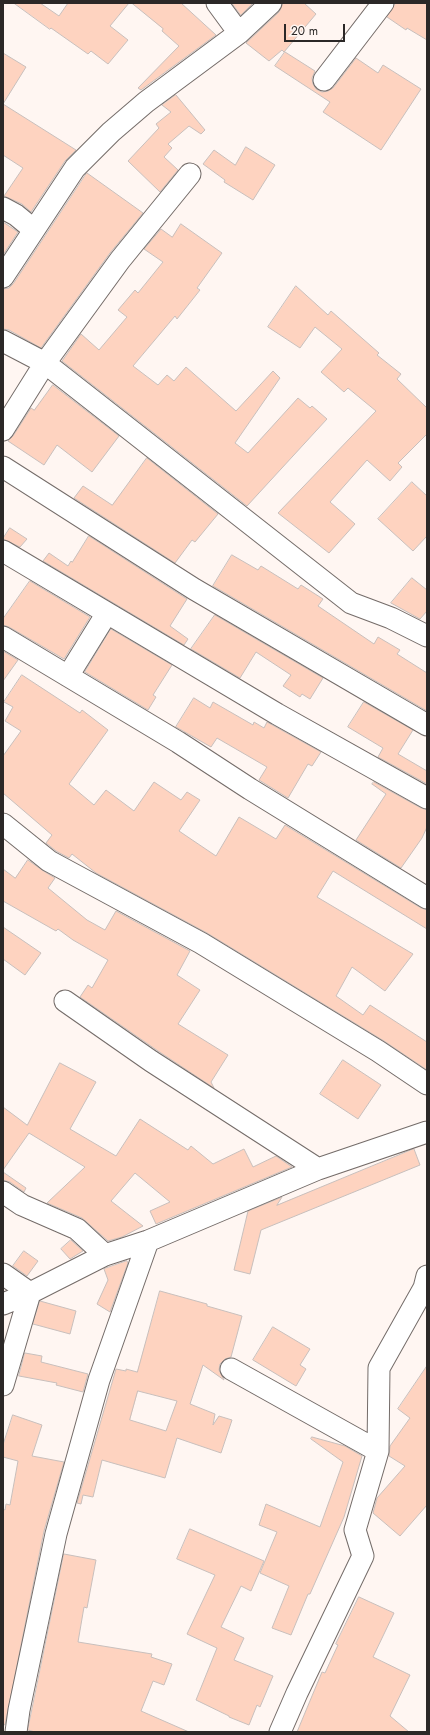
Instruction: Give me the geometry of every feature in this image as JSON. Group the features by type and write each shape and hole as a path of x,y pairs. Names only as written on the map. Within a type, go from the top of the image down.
{"street":[{"path":"217,3 239,33"},
{"path":"3,277 75,168 111,132 146,102 239,33 271,3"},
{"path":"324,80 383,3"},
{"path":"3,430 45,363 120,260 190,174"},
{"path":"3,208 16,216 33,230"},
{"path":"3,341 45,363 351,603 391,618 427,636"},
{"path":"3,467 194,589 427,725"},
{"path":"3,551 277,714 427,798"},
{"path":"68,676 107,613"},
{"path":"3,637 178,742 250,789 427,898"},
{"path":"3,824 50,861 201,943 378,1051 427,1084"},
{"path":"65,1001 151,1061 318,1169"},
{"path":"3,1304 30,1293 105,1255 148,1241 318,1169 427,1132"},
{"path":"3,1192 22,1205 77,1230 105,1255"},
{"path":"16,1732 56,1534 99,1380 148,1241"},
{"path":"3,1274 30,1293"},
{"path":"280,1732 297,1693 363,1556 355,1530 378,1451 379,1368 424,1288 427,1276"},
{"path":"3,1385 30,1293"},
{"path":"231,1369 378,1451"}],"building":[{"path":"14,3 40,3 59,16 68,3 129,3 110,26 128,40 108,64 91,51 88,54"},
{"path":"132,3 181,3 216,35 141,90 138,88 179,46 162,31 163,29"},
{"path":"232,3 253,3 241,15"},
{"path":"283,3 304,3 316,14 284,52 282,50 269,61 246,43 279,12"},
{"path":"396,3 427,3 427,40 407,28 406,30 387,17"},
{"path":"285,52 315,71 312,78 313,84 316,89 322,92 333,88 356,58 378,73 383,65 421,89 381,150 323,112 330,102 275,66"},
{"path":"3,53 26,67 3,104"},
{"path":"176,95 205,130 201,134 189,126 168,144 172,148 164,157 178,170 160,192 128,161 159,128 156,124 171,112 162,105"},
{"path":"3,104 76,150 65,161 31,212 22,204 4,196 23,168 3,155"},
{"path":"246,147 275,165 253,200 224,182 225,180 203,164 214,150 235,165"},
{"path":"87,173 143,213 110,253 41,348 9,330 3,329 3,289 9,288 13,284"},
{"path":"3,222 18,232 3,255"},
{"path":"181,224 222,253 197,288 200,290 177,319 175,316 133,366 158,385 167,375 174,381 186,367 236,411 273,371 280,378 235,443 248,453 298,398 310,408 312,406 327,419 247,506 62,361 81,334 99,350 127,317 118,310 135,290 138,293 163,262 144,249 161,229 172,237"},
{"path":"296,286 328,315 331,311 379,353 377,355 401,374 397,379 427,408 427,434 398,463 402,467 390,481 367,460 330,502 355,524 329,553 278,513 376,411 348,388 344,392 321,372 342,349 315,327 300,348 268,327"},
{"path":"53,385 119,436 92,472 57,445 44,465 8,441 13,436 31,408 34,410"},
{"path":"147,458 218,514 195,542 192,540 175,563 74,498 83,486 112,505"},
{"path":"412,482 427,496 427,536 413,551 378,519"},
{"path":"10,528 27,539 20,547 3,539"},
{"path":"89,536 187,599 170,626 188,639 184,645 43,561 49,553 68,566"},
{"path":"232,555 258,570 261,566 298,589 301,585 323,599 318,606 374,644 378,637 400,650 397,654 427,673 427,711 213,586"},
{"path":"412,578 427,590 427,611 420,619 391,603"},
{"path":"30,581 90,617 64,659 3,625 3,619"},
{"path":"215,615 323,678 310,699 302,694 300,697 283,686 291,675 256,652 240,678 191,649"},
{"path":"111,629 172,665 153,695 156,697 148,710 85,672"},
{"path":"3,651 18,660 3,681"},
{"path":"22,675 80,713 82,710 108,730 69,784 94,805 106,790 134,811 154,782 181,800 187,792 200,800 179,831 216,856 239,817 276,839 285,825 421,908 427,910 427,929 333,871 317,897 413,954 385,991 352,967 336,996 363,1015 370,1005 427,1042 427,1070 384,1041 207,933 96,873 72,854 69,858 56,851 46,843 52,835 3,793 3,756 21,731 5,721 13,707 4,702"},
{"path":"194,698 210,708 213,702 253,725 254,722 264,728 267,722 321,752 312,766 308,764 288,798 259,780 267,767 217,738 211,747 176,727"},
{"path":"364,702 413,730 398,754 427,771 427,784 378,757 383,748 348,727"},
{"path":"374,782 427,810 427,827 422,838 401,868 356,840 386,794 372,784"},
{"path":"28,860 55,878 48,888 87,920 105,930 116,911 190,951 177,975 200,990 178,1024 228,1055 211,1082 214,1088 80,997 88,985 92,988 108,960 73,940 58,929 56,931 3,901 3,869 15,878"},
{"path":"3,927 41,953 25,975 3,959"},
{"path":"343,1060 381,1085 358,1119 320,1094"},
{"path":"60,1063 96,1082 70,1129 116,1156 140,1119 188,1150 191,1146 213,1164 244,1149 253,1167 276,1156 292,1167 156,1224 150,1211 170,1202 135,1173 111,1201 143,1226 122,1237 108,1241 82,1218 47,1203 85,1167 29,1133 3,1170 3,1107 27,1125"},
{"path":"414,1149 420,1165 261,1230 250,1274 234,1270 248,1211 282,1197 277,1205"},
{"path":"3,1172 26,1188 24,1192 10,1182 3,1180"},
{"path":"71,1240 83,1251 70,1259 61,1249"},
{"path":"24,1251 38,1261 27,1276 13,1266"},
{"path":"127,1261 128,1263 110,1312 97,1304 108,1280 104,1269"},
{"path":"160,1291 207,1304 207,1306 242,1316 231,1357 225,1359 220,1364 219,1370 224,1380 203,1365 190,1404 215,1414 213,1425 219,1416 232,1420 221,1453 177,1438 165,1478 102,1460 93,1497 83,1495 81,1504 77,1503 116,1369 126,1371 126,1369 137,1372","holes":["138,1391 177,1401 166,1431 130,1420"]},
{"path":"40,1301 76,1311 70,1334 33,1324"},
{"path":"273,1327 310,1349 300,1365 306,1369 296,1386 253,1360"},
{"path":"25,1353 42,1356 41,1362 88,1374 83,1392 56,1385 57,1383 19,1376"},
{"path":"427,1366 427,1505 400,1536 373,1513 377,1498 405,1466 389,1456 390,1446 410,1418 398,1409"},
{"path":"13,1415 42,1425 32,1456 64,1462 44,1531 5,1725 3,1724 3,1509 5,1510 6,1504 10,1505 18,1461 3,1457 3,1445"},
{"path":"312,1437 345,1446 362,1456 344,1517 310,1594 308,1594 291,1635 272,1628 289,1586 260,1573 277,1532 259,1525 266,1504 320,1527 343,1462 311,1439"},
{"path":"190,1529 264,1561 251,1591 241,1586 221,1627 244,1638 234,1660 273,1676 260,1707 257,1705 249,1725 229,1717 196,1700 217,1648 187,1634 215,1575 177,1559"},
{"path":"64,1554 96,1560 87,1608 84,1607 78,1642 152,1654 151,1657 172,1664 164,1685 153,1681 141,1711 189,1732 35,1732 28,1730"},
{"path":"359,1597 394,1613 373,1657 410,1675 390,1716 409,1732 297,1732 322,1672 325,1673 338,1645 336,1644"}]}
